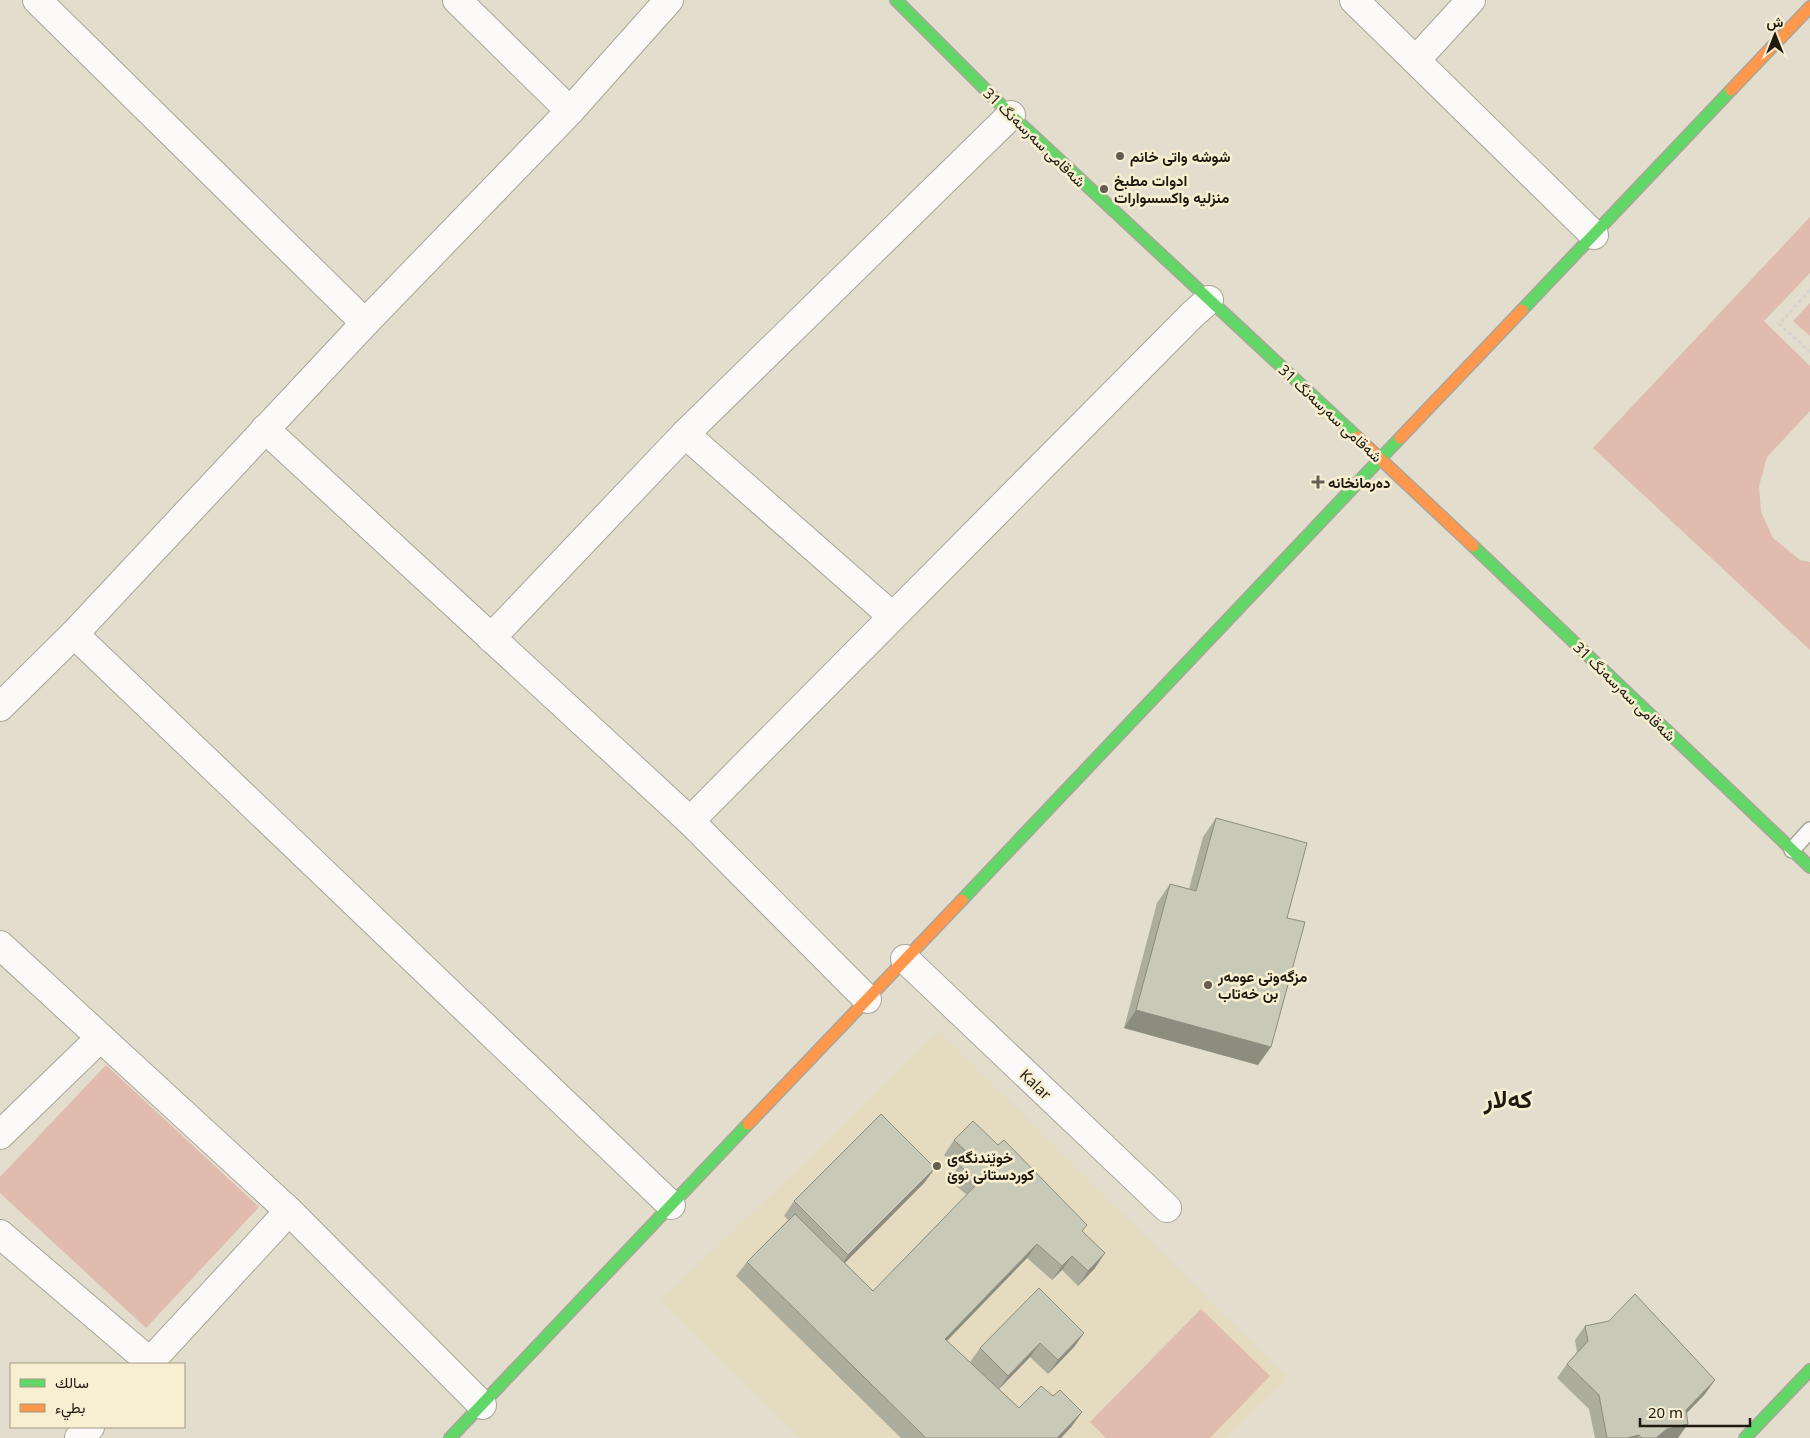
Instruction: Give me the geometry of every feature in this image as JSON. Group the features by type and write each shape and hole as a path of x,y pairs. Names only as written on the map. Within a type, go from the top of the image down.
{"street":[{"path":"37,0 365,323"},
{"path":"457,0 570,111"},
{"path":"0,707 74,634 365,323 570,111 668,0"},
{"name":"شەقامی سەرسەنگ 31","path":"896,0 1011,115 1380,459 1810,867"},
{"path":"1354,0 1594,234"},
{"path":"1416,60 1471,0"},
{"path":"450,1438 1810,7"},
{"path":"491,638 685,434 1011,115"},
{"path":"690,821 892,616 1209,300"},
{"path":"265,429 690,821 867,999"},
{"path":"685,434 892,616"},
{"path":"74,634 671,1205"},
{"path":"0,945 289,1212 482,1405"},
{"name":"Kalar","path":"906,959 1167,1208"},
{"path":"0,1135 100,1038"},
{"path":"0,1234 149,1363 289,1212"},
{"path":"1744,1438 1810,1370"},
{"path":"79,1438 89,1428"}],"lane":[{"path":"1792,850 1810,830"}],"path":[{"path":"1810,290 1779,324 1810,352"}],"shaded area":[{"path":"1810,217 1810,273 1764,321 1810,366 1810,411 1767,457 1759,486 1761,512 1773,538 1800,560 1810,562 1810,650 1593,448"},
{"path":"1810,303 1810,336 1793,321"},
{"name":"خوێندنگەی کوردستانی نوێ","path":"939,1031 1288,1379 1227,1438 801,1438 661,1301"},
{"path":"106,1065 259,1207 146,1328 0,1193 0,1177"},
{"path":"1201,1309 1270,1376 1210,1438 1106,1438 1090,1422"}],"building":[{"name":"مزگەوتی عومەر بن خەتاب","path":"1216,818 1307,843 1287,918 1305,922 1271,1047 1136,1010 1170,884 1196,891"},
{"path":"881,1114 935,1168 848,1255 794,1201"},
{"path":"973,1121 998,1145 1004,1140 1087,1225 1082,1231 1105,1253 1088,1271 1072,1256 1062,1266 1037,1244 945,1339 1019,1408 1041,1386 1053,1396 1060,1390 1082,1412 1057,1438 926,1438 747,1262 795,1214 873,1291 979,1182 959,1165 969,1154 954,1140"},
{"path":"1039,1288 1084,1333 1058,1360 1040,1343 1008,1376 980,1348"},
{"path":"1635,1294 1715,1380 1686,1410 1688,1424 1667,1429 1656,1438 1642,1438 1639,1435 1627,1438 1607,1438 1599,1395 1567,1364 1588,1341 1585,1326 1609,1321"}],"traffic: fast":[{"path":"896,0 1011,115 1357,437"},
{"path":"1522,310 1731,90"},
{"path":"962,900 1400,438"},
{"path":"1473,546 1810,867"},
{"path":"450,1438 748,1124"},
{"path":"1745,1438 1810,1370"}],"traffic: slow":[{"path":"1731,90 1810,7"},
{"path":"1400,438 1522,310"},
{"path":"1357,437 1473,546"},
{"path":"748,1124 962,900"}],"place":[{"name":"شوشه واتى خانم","path":"1120,156"},
{"name":"ادوات مطبخ منزليه واكسسوارات","path":"1104,189"},
{"name":"دەرمانخانە","path":"1318,482"},
{"name":"مزگەوتی عومەر بن خەتاب","path":"1208,985"},
{"name":"خوێندنگەی کوردستانی نوێ","path":"937,1166"}],"district":[{"name":"کەلار","path":"1508,1098"}]}
